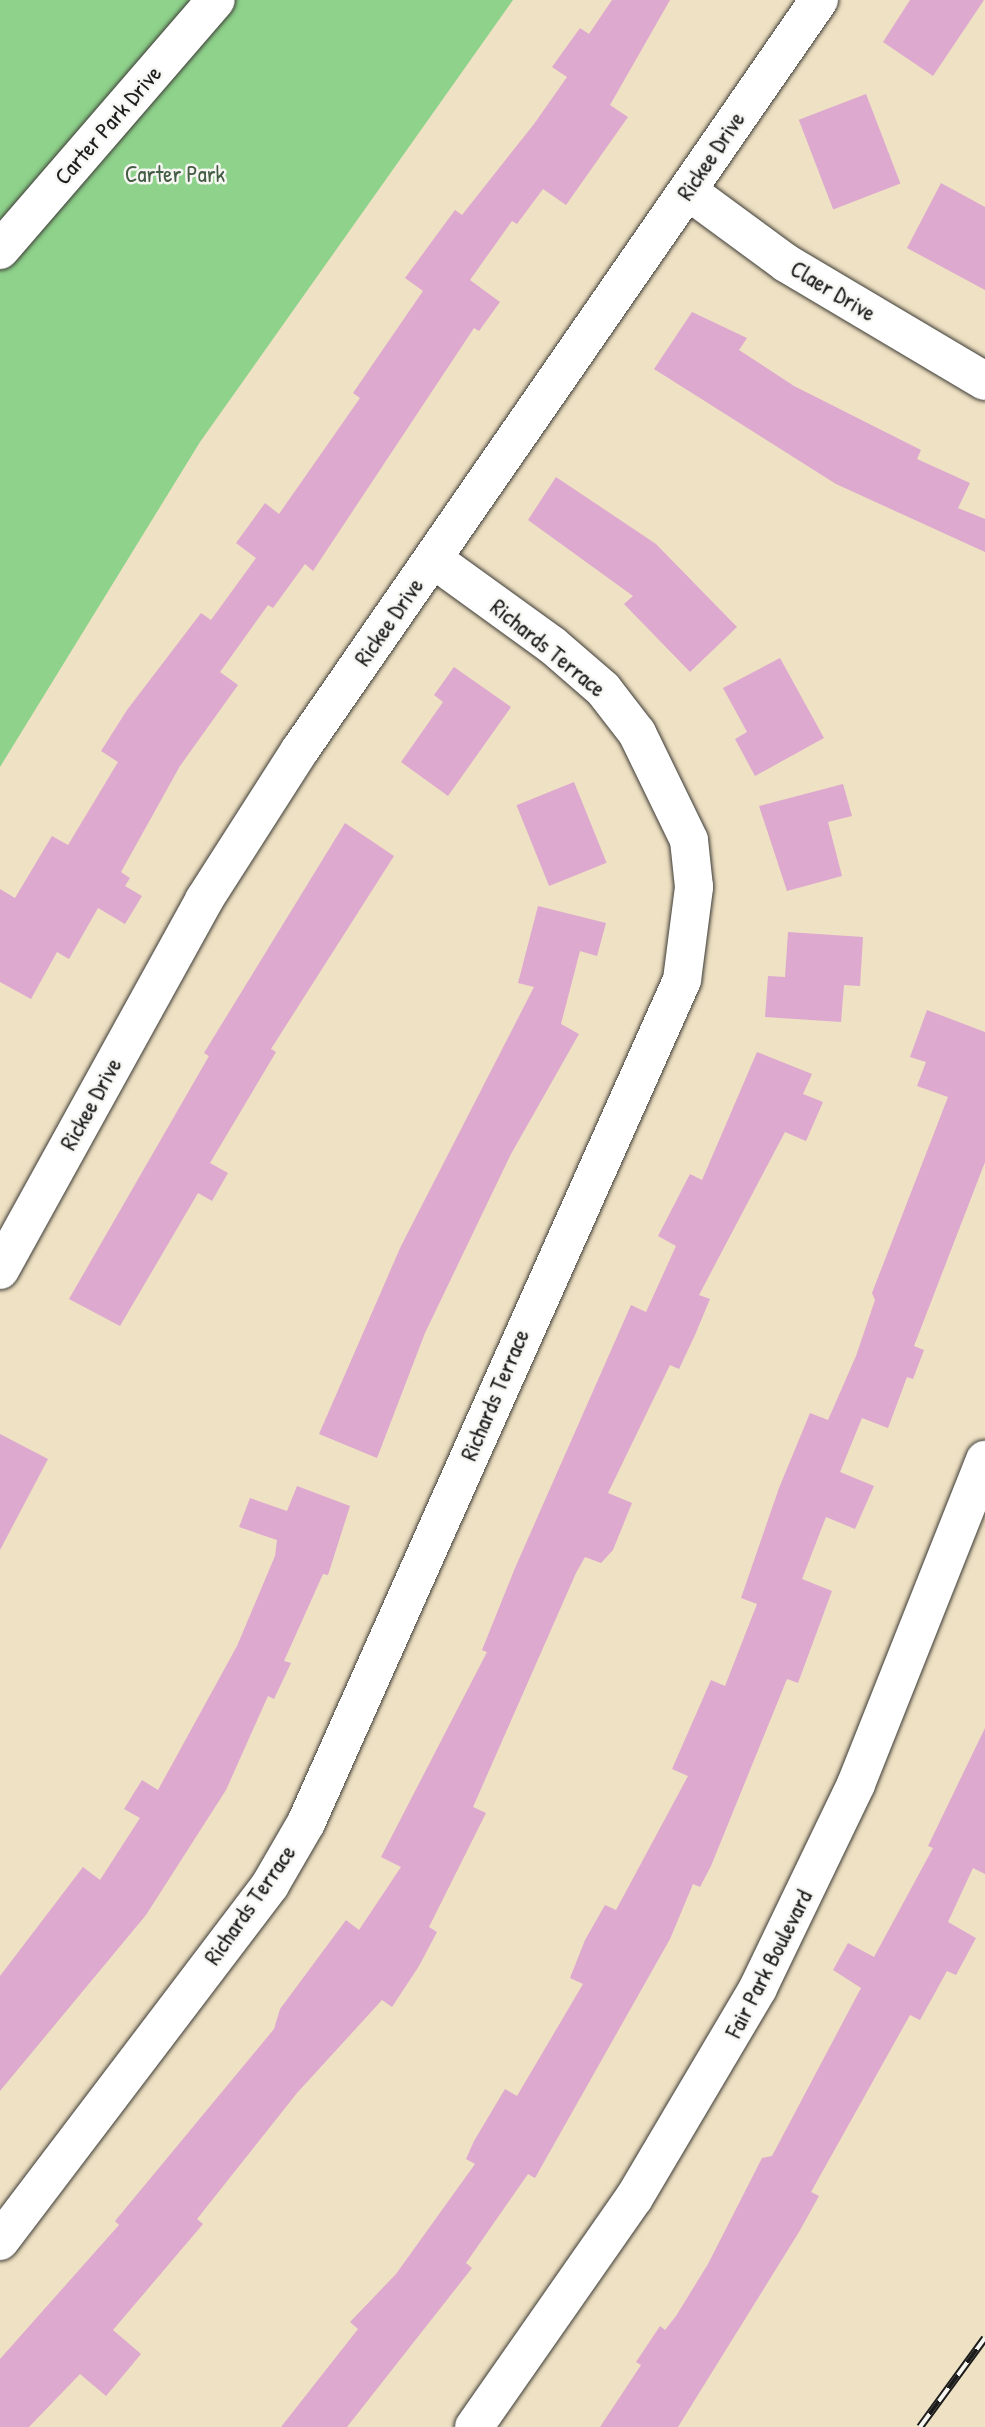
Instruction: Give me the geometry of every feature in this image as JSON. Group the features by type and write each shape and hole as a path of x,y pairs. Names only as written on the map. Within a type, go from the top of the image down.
{"street":[{"name":"Carter Park Drive","path":"0,250 216,0"},
{"name":"Rickee Drive","path":"0,1270 204,900 433,559 819,0"},
{"name":"Claer Drive","path":"688,191 786,263 985,381"},
{"name":"Richards Terrace","path":"0,2241 270,1885 306,1823 682,980 694,887 689,840 638,733 603,689 552,645 433,559"},
{"name":"Fair Park Boulevard","path":"474,2427 641,2187 758,1988 861,1772 985,1460"}],"green space":[{"name":"Carter Park","path":"0,0 513,0 200,442 0,767"}],"building":[{"path":"612,0 670,0 610,105 628,117 566,205 543,189 517,224 512,221 470,280 500,302 479,331 474,328 313,571 305,564 273,608 268,605 220,672 238,685 180,766 121,872 130,878 125,886 142,896 125,924 98,908 69,959 57,952 31,999 0,982 0,889 15,898 52,836 68,845 118,762 101,751 127,710 201,613 211,620 256,558 236,543 265,503 279,514 360,398 353,393 423,291 405,278 455,210 462,215 534,124 567,77 552,67 580,28 589,34"},
{"path":"910,0 984,0 933,76 883,42"},
{"path":"866,94 900,184 833,209 799,120"},
{"path":"941,183 985,207 985,290 907,248"},
{"path":"692,312 747,338 739,350 794,386 921,450 917,459 970,483 958,508 985,519 985,552 836,484 654,369"},
{"path":"556,477 656,544 737,627 690,672 624,604 633,596 528,520"},
{"path":"780,658 824,738 755,776 735,739 747,732 723,688"},
{"path":"454,667 511,707 448,796 401,762 443,702 434,695"},
{"path":"574,782 607,863 549,886 517,805"},
{"path":"843,784 852,816 828,822 842,876 787,891 759,806"},
{"path":"345,823 394,856 271,1049 276,1052 210,1163 228,1173 212,1201 198,1193 120,1326 69,1299 209,1056 204,1053"},
{"path":"538,906 606,923 597,956 580,951 561,1024 579,1034 511,1154 425,1333 377,1458 319,1434 401,1246 534,987 518,983"},
{"path":"788,932 863,937 860,986 844,985 841,1022 765,1017 768,976 785,977"},
{"path":"927,1010 985,1032 985,1162 914,1346 924,1350 913,1379 907,1377 888,1428 862,1418 840,1472 874,1486 855,1529 826,1517 802,1579 832,1591 798,1683 787,1679 711,1866 700,1887 693,1884 670,1939 535,2178 528,2174 466,2263 472,2268 347,2427 281,2427 358,2329 350,2322 396,2274 475,2164 466,2159 474,2141 505,2089 517,2096 583,1984 570,1978 585,1940 605,1905 616,1910 688,1776 672,1769 711,1680 725,1686 757,1604 741,1598 779,1488 810,1413 828,1420 856,1356 875,1300 872,1293 948,1097 917,1086 926,1062 910,1057"},
{"path":"757,1052 812,1074 803,1094 823,1102 806,1141 785,1132 699,1295 710,1299 695,1335 679,1369 670,1365 608,1493 632,1503 613,1550 601,1563 585,1557 576,1573 473,1807 486,1813 429,1927 437,1932 419,1966 392,2007 382,2000 297,2093 197,2219 203,2224 113,2330 141,2354 106,2396 80,2374 29,2427 0,2427 0,2359 119,2225 115,2221 274,2029 280,2009 346,1920 359,1930 401,1867 381,1857 487,1652 482,1650 515,1568 631,1305 646,1312 676,1246 658,1236 690,1174 702,1180"},
{"path":"0,1434 48,1459 0,1550"},
{"path":"297,1486 350,1506 328,1575 323,1574 284,1661 291,1663 274,1699 268,1696 226,1790 146,1915 0,2091 0,1976 83,1867 100,1880 140,1818 124,1809 142,1780 158,1790 237,1646 275,1556 277,1540 239,1527 250,1498 287,1511"},
{"path":"985,1728 985,1874 973,1868 948,1922 976,1938 956,1975 947,1971 920,2020 910,2015 811,2192 819,2196 799,2232 678,2427 600,2427 641,2365 636,2362 660,2326 665,2330 676,2316 708,2264 762,2158 772,2156 861,1988 833,1970 848,1943 874,1957 933,1848 928,1846"}],"railway":[{"path":"920,2427 985,2338"}]}
